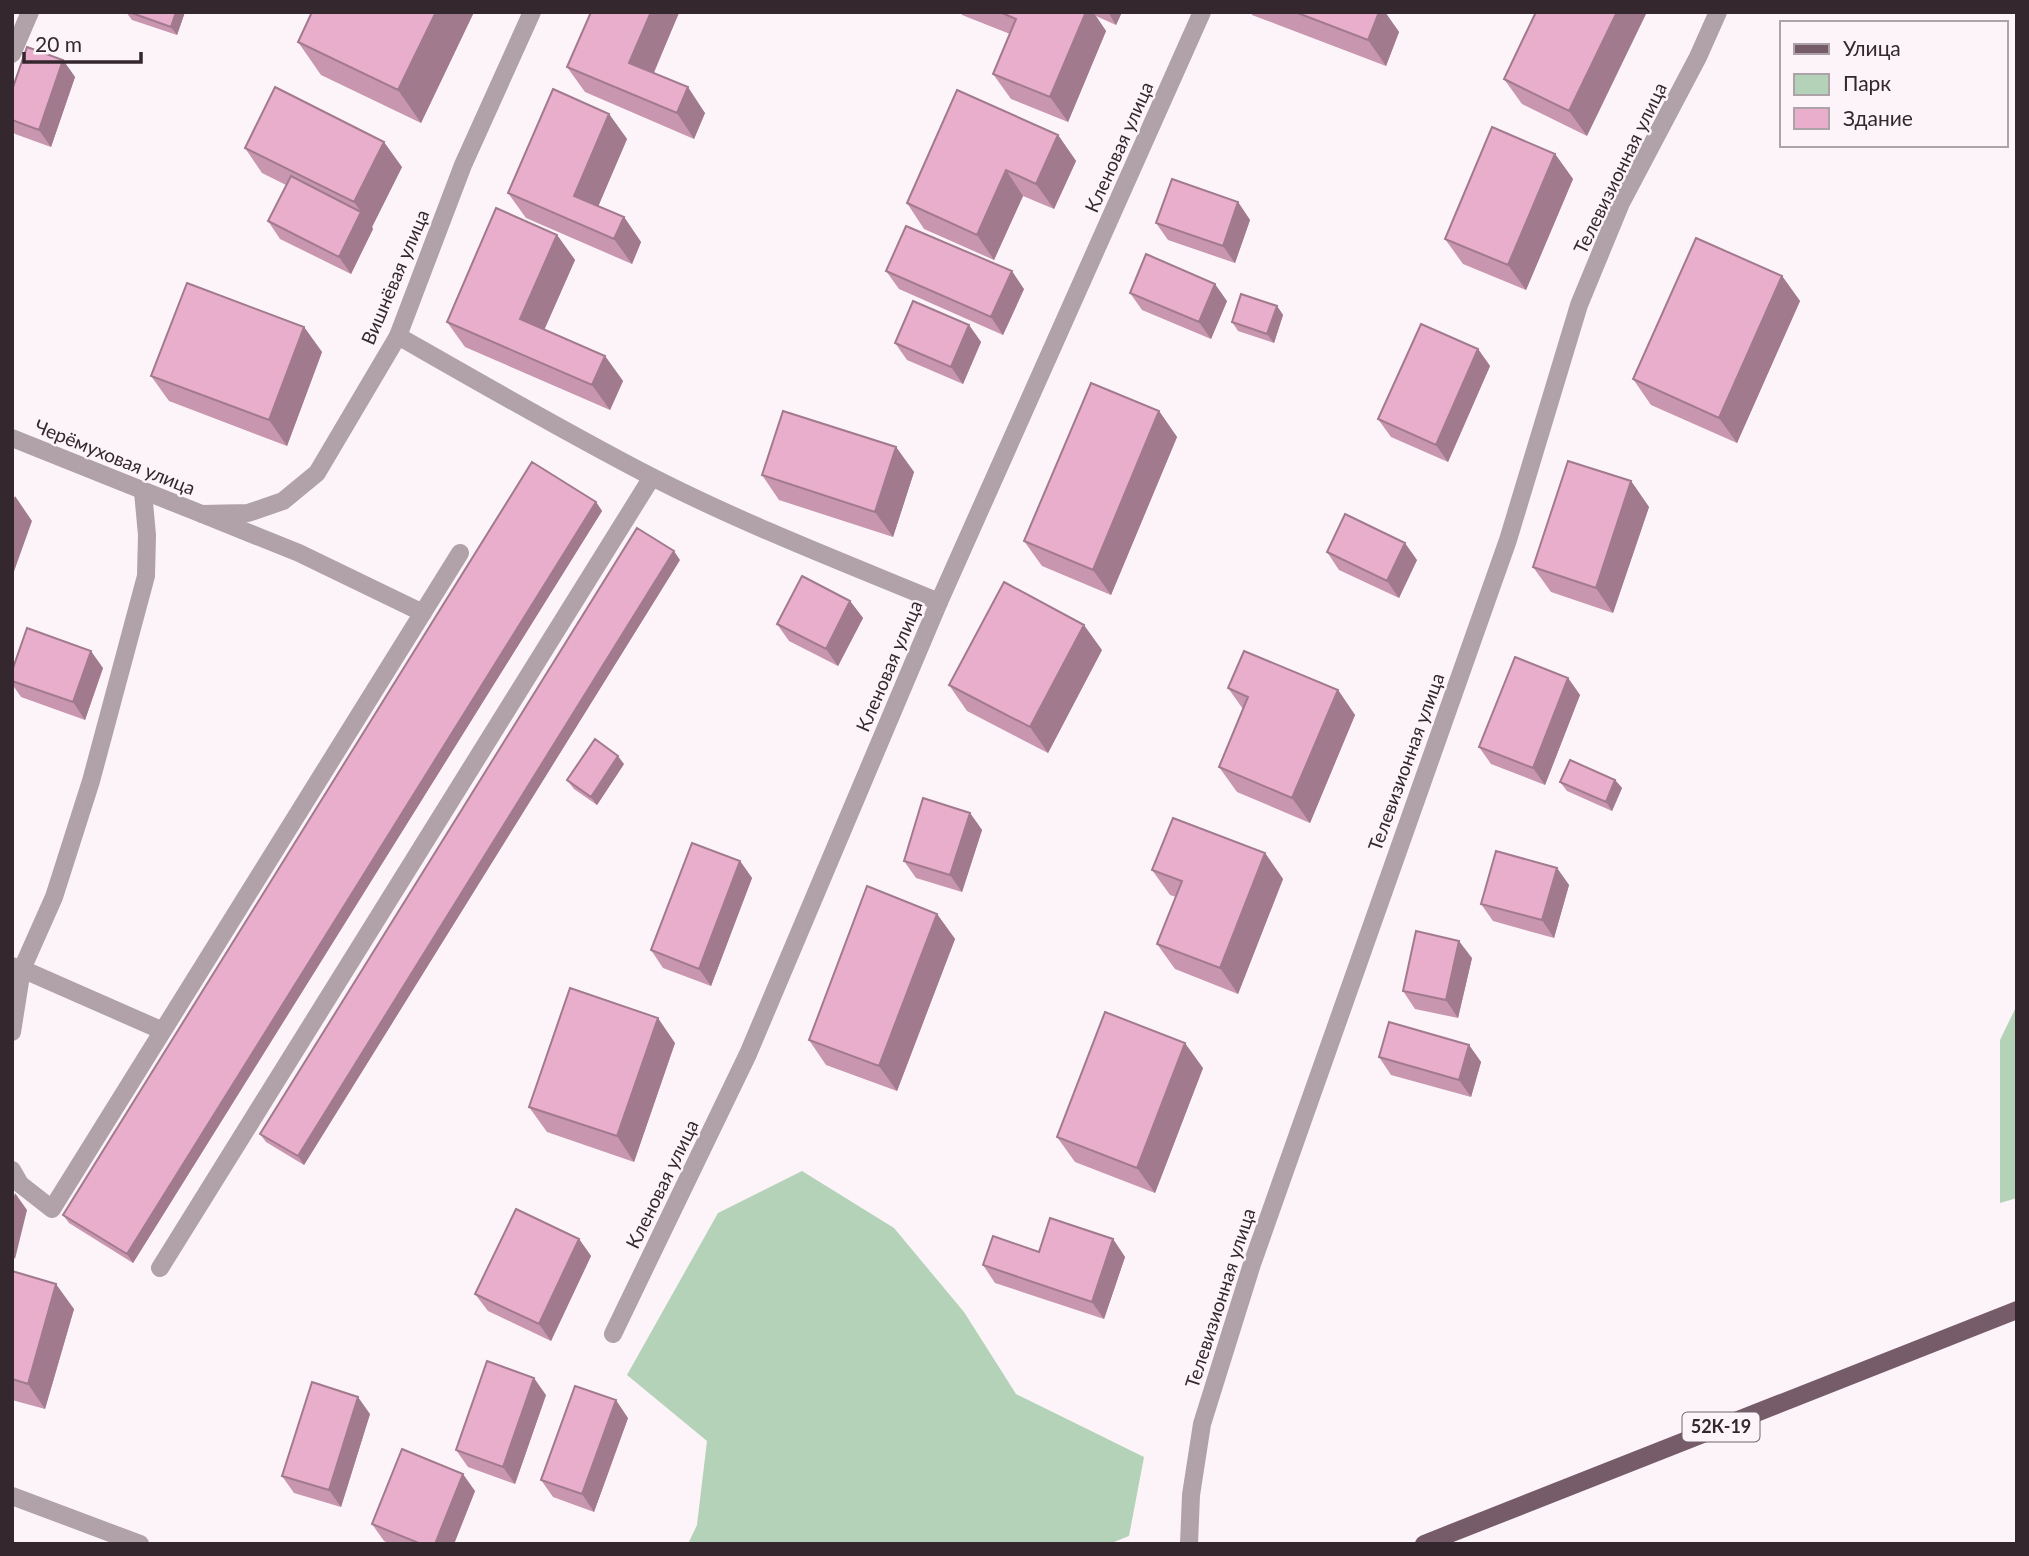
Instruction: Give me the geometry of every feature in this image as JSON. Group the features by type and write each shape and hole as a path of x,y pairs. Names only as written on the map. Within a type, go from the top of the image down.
{"main road":[{"name":"52К-19","path":"1424,1544 2017,1310"}],"street":[{"path":"12,54 30,12"},
{"name":"Вишнёвая улица","path":"202,514 248,513 283,501 317,473 398,336 463,165 531,12"},
{"name":"Кленовая улица","path":"613,1334 748,1054 939,602 1202,12"},
{"name":"Телевизионная улица","path":"1189,1544 1191,1496 1202,1424 1240,1301 1508,540 1579,305 1621,203 1698,57 1718,12"},
{"path":"398,336 521,407 652,477 785,539 939,602"},
{"name":"Черёмуховая улица","path":"12,438 299,553 423,613"},
{"path":"160,1268 652,477"},
{"path":"12,1032 17,967 54,897 91,781 146,576 147,535 143,492"},
{"path":"12,1170 20,1184 52,1209 460,553"},
{"path":"17,967 163,1031"},
{"path":"12,1496 141,1544"}],"green space":[{"path":"2017,1005 2017,1198 2000,1203 2000,1040"},
{"path":"802,1171 894,1228 964,1312 1016,1394 1144,1457 1129,1536 1109,1544 688,1544 697,1525 707,1441 627,1375 718,1213"}],"building":[{"path":"129,12 176,12 171,27"},
{"path":"312,12 436,12 398,90 298,42"},
{"path":"591,12 651,12 629,63 688,87 677,113 567,67"},
{"path":"1000,12 1086,12 1050,97 993,74 1016,19"},
{"path":"1295,12 1379,12 1368,40"},
{"path":"1536,12 1617,12 1569,111 1504,79"},
{"path":"27,47 63,60 39,130 12,120 12,90"},
{"path":"275,87 384,142 354,202 245,148"},
{"path":"553,89 609,114 574,196 624,217 614,239 508,193"},
{"path":"957,90 1058,135 1036,184 1006,170 977,235 907,203"},
{"path":"1492,127 1555,154 1508,265 1445,239"},
{"path":"291,176 361,212 339,257 268,221"},
{"path":"1172,179 1238,202 1223,246 1156,223"},
{"path":"496,208 557,235 520,319 605,356 592,385 447,322"},
{"path":"906,226 1012,271 991,317 886,271"},
{"path":"1696,238 1782,276 1719,418 1633,379"},
{"path":"1146,254 1215,284 1199,322 1130,293"},
{"path":"187,283 304,327 269,420 151,376"},
{"path":"1241,294 1277,306 1267,334 1232,322"},
{"path":"913,301 969,325 951,367 895,343"},
{"path":"1421,324 1478,349 1436,445 1378,419"},
{"path":"1091,383 1159,411 1093,570 1024,541"},
{"path":"783,411 896,447 875,512 762,475"},
{"path":"1568,461 1631,481 1596,588 1533,567"},
{"path":"532,462 596,502 127,1254 63,1215"},
{"path":"1345,514 1405,543 1387,581 1327,552"},
{"path":"637,528 674,551 298,1156 260,1134"},
{"path":"802,576 850,601 826,649 777,624"},
{"path":"1004,582 1084,625 1030,727 949,685"},
{"path":"27,628 91,651 73,702 12,681 12,671"},
{"path":"1244,651 1338,690 1292,798 1219,767 1248,697 1228,688"},
{"path":"1515,657 1568,678 1533,768 1479,747"},
{"path":"595,739 618,756 591,797 567,780"},
{"path":"1570,760 1615,780 1606,802 1560,782"},
{"path":"923,798 970,813 950,875 904,861"},
{"path":"1173,818 1265,853 1220,968 1157,944 1182,881 1152,870"},
{"path":"692,843 740,861 699,969 651,950"},
{"path":"1496,851 1557,868 1542,920 1481,904"},
{"path":"867,886 937,914 879,1066 809,1040"},
{"path":"1416,931 1459,941 1446,1000 1403,991"},
{"path":"570,988 658,1018 617,1136 529,1107"},
{"path":"1105,1012 1185,1043 1137,1168 1057,1137"},
{"path":"1389,1022 1469,1045 1459,1080 1379,1057"},
{"path":"516,1209 579,1239 539,1324 475,1294"},
{"path":"1050,1218 1113,1239 1092,1302 983,1265 993,1236 1039,1252"},
{"path":"12,1271 56,1284 28,1384 12,1379"},
{"path":"487,1361 534,1378 503,1467 456,1450"},
{"path":"312,1382 358,1397 329,1490 282,1476"},
{"path":"575,1386 616,1400 582,1494 541,1480"},
{"path":"402,1449 463,1474 435,1544 421,1544 372,1524"}]}
